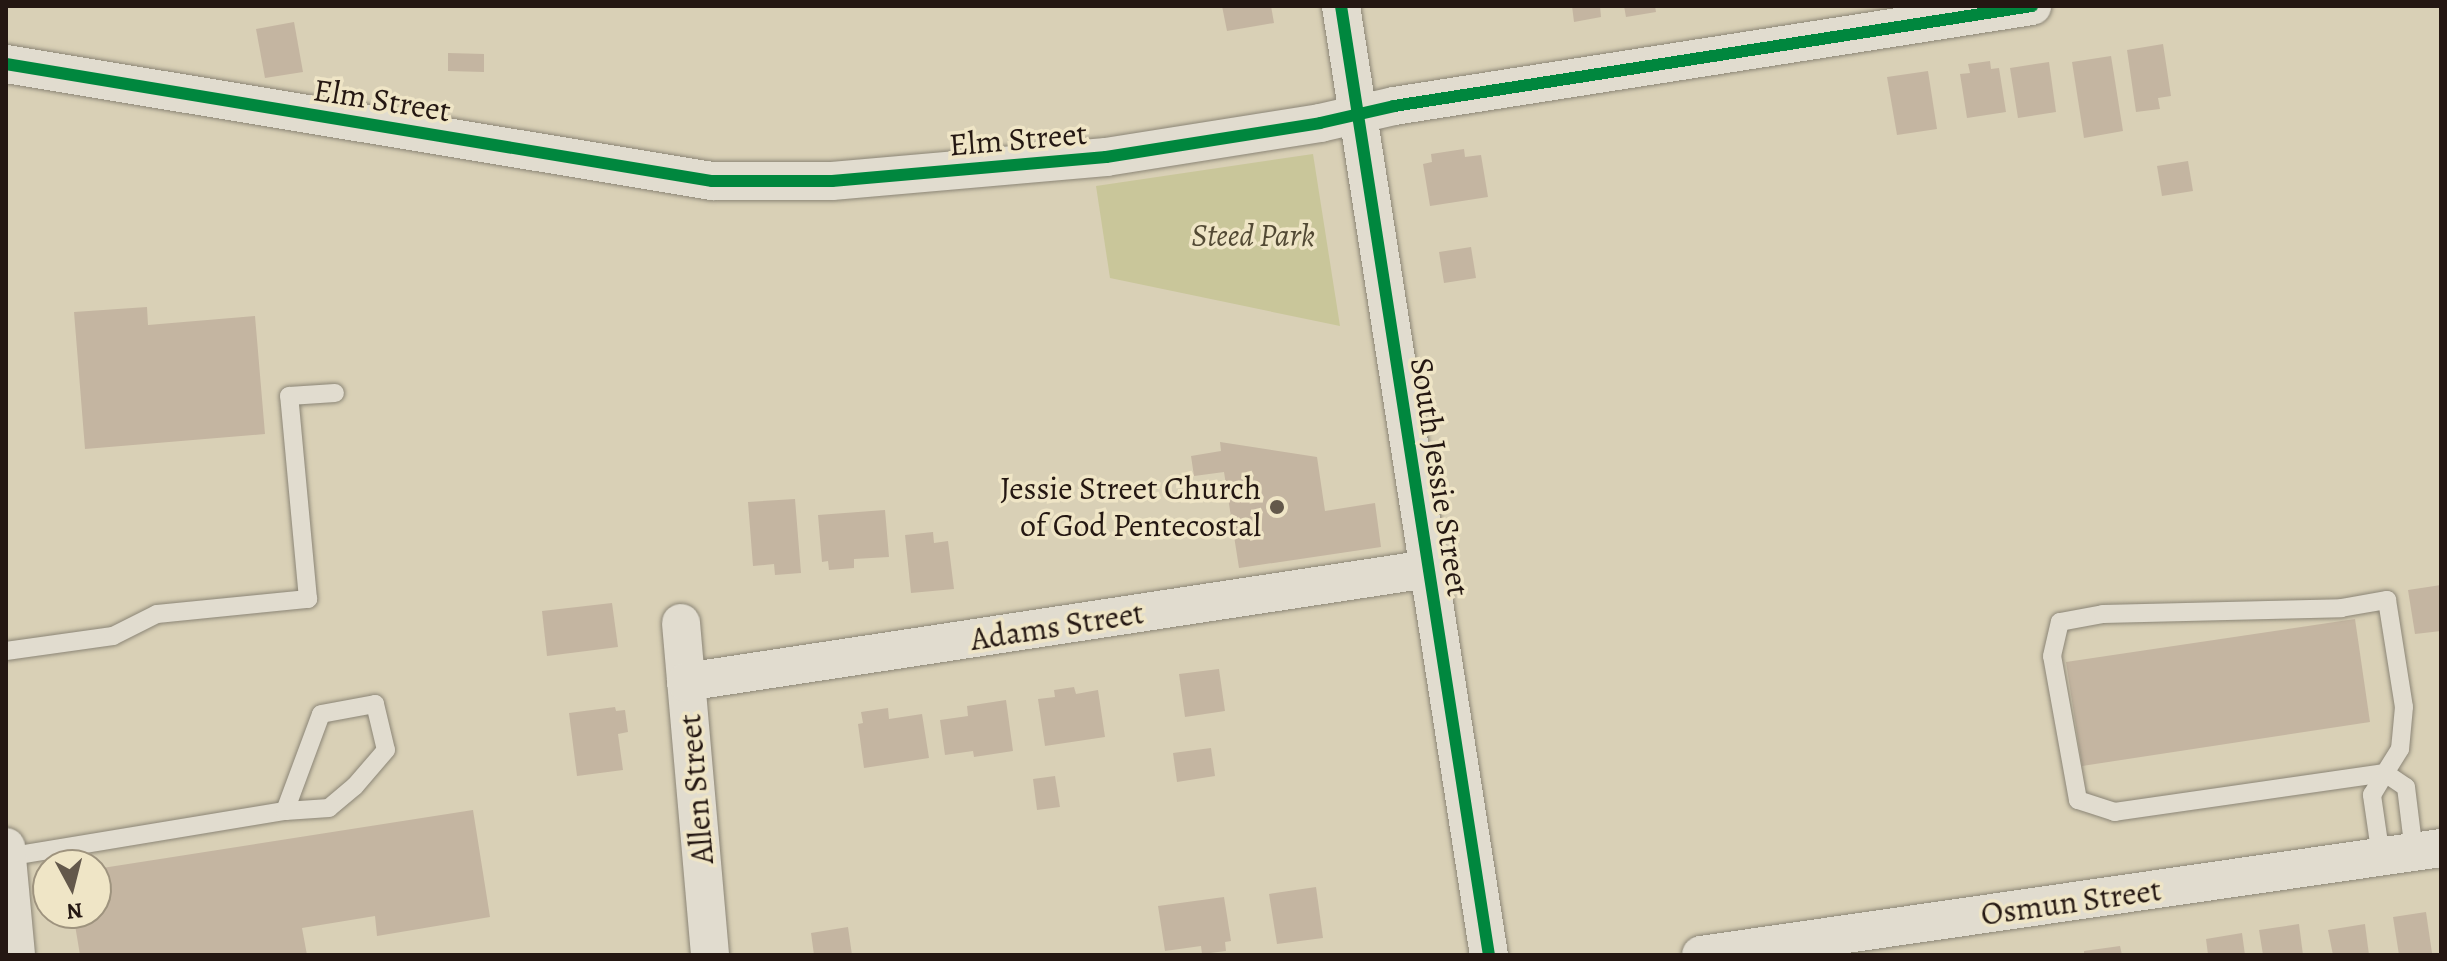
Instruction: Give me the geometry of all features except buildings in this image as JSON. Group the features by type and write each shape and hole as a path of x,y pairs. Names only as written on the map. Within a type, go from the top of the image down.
{"street":[{"name":"South Jessie Street","path":"1341,6 1489,955"},
{"name":"Elm Street","path":"6,64 734,183 832,181 1072,161 1305,126 2032,6"},
{"name":"Adams Street","path":"686,682 1428,569"},
{"name":"Allen Street","path":"681,623 710,955"},
{"path":"6,847 11,931"},
{"name":"Osmun Street","path":"1701,955 2412,852"}],"lane":[{"path":"6,651 113,636 157,614 308,599 289,396 335,393"},
{"path":"2412,852 2372,795 2385,773 2400,749 2404,707 2387,600 2341,608 2103,614 2060,622 2052,656 2078,800 2115,812 2385,773 2406,787 2412,852"},
{"path":"7,857 285,811 329,808 355,786 386,750 375,704 321,714 285,811"}],"green space":[{"name":"Steed Park","path":"1313,154 1340,326 1110,278 1096,186"}],"cycle path":[{"path":"1341,6 1489,955"},
{"path":"6,64 712,181 832,181 1106,157 1320,123 1394,106 2032,6"}],"place":[{"name":"Jessie Street Church of God Pentecostal","path":"1277,507"}]}
